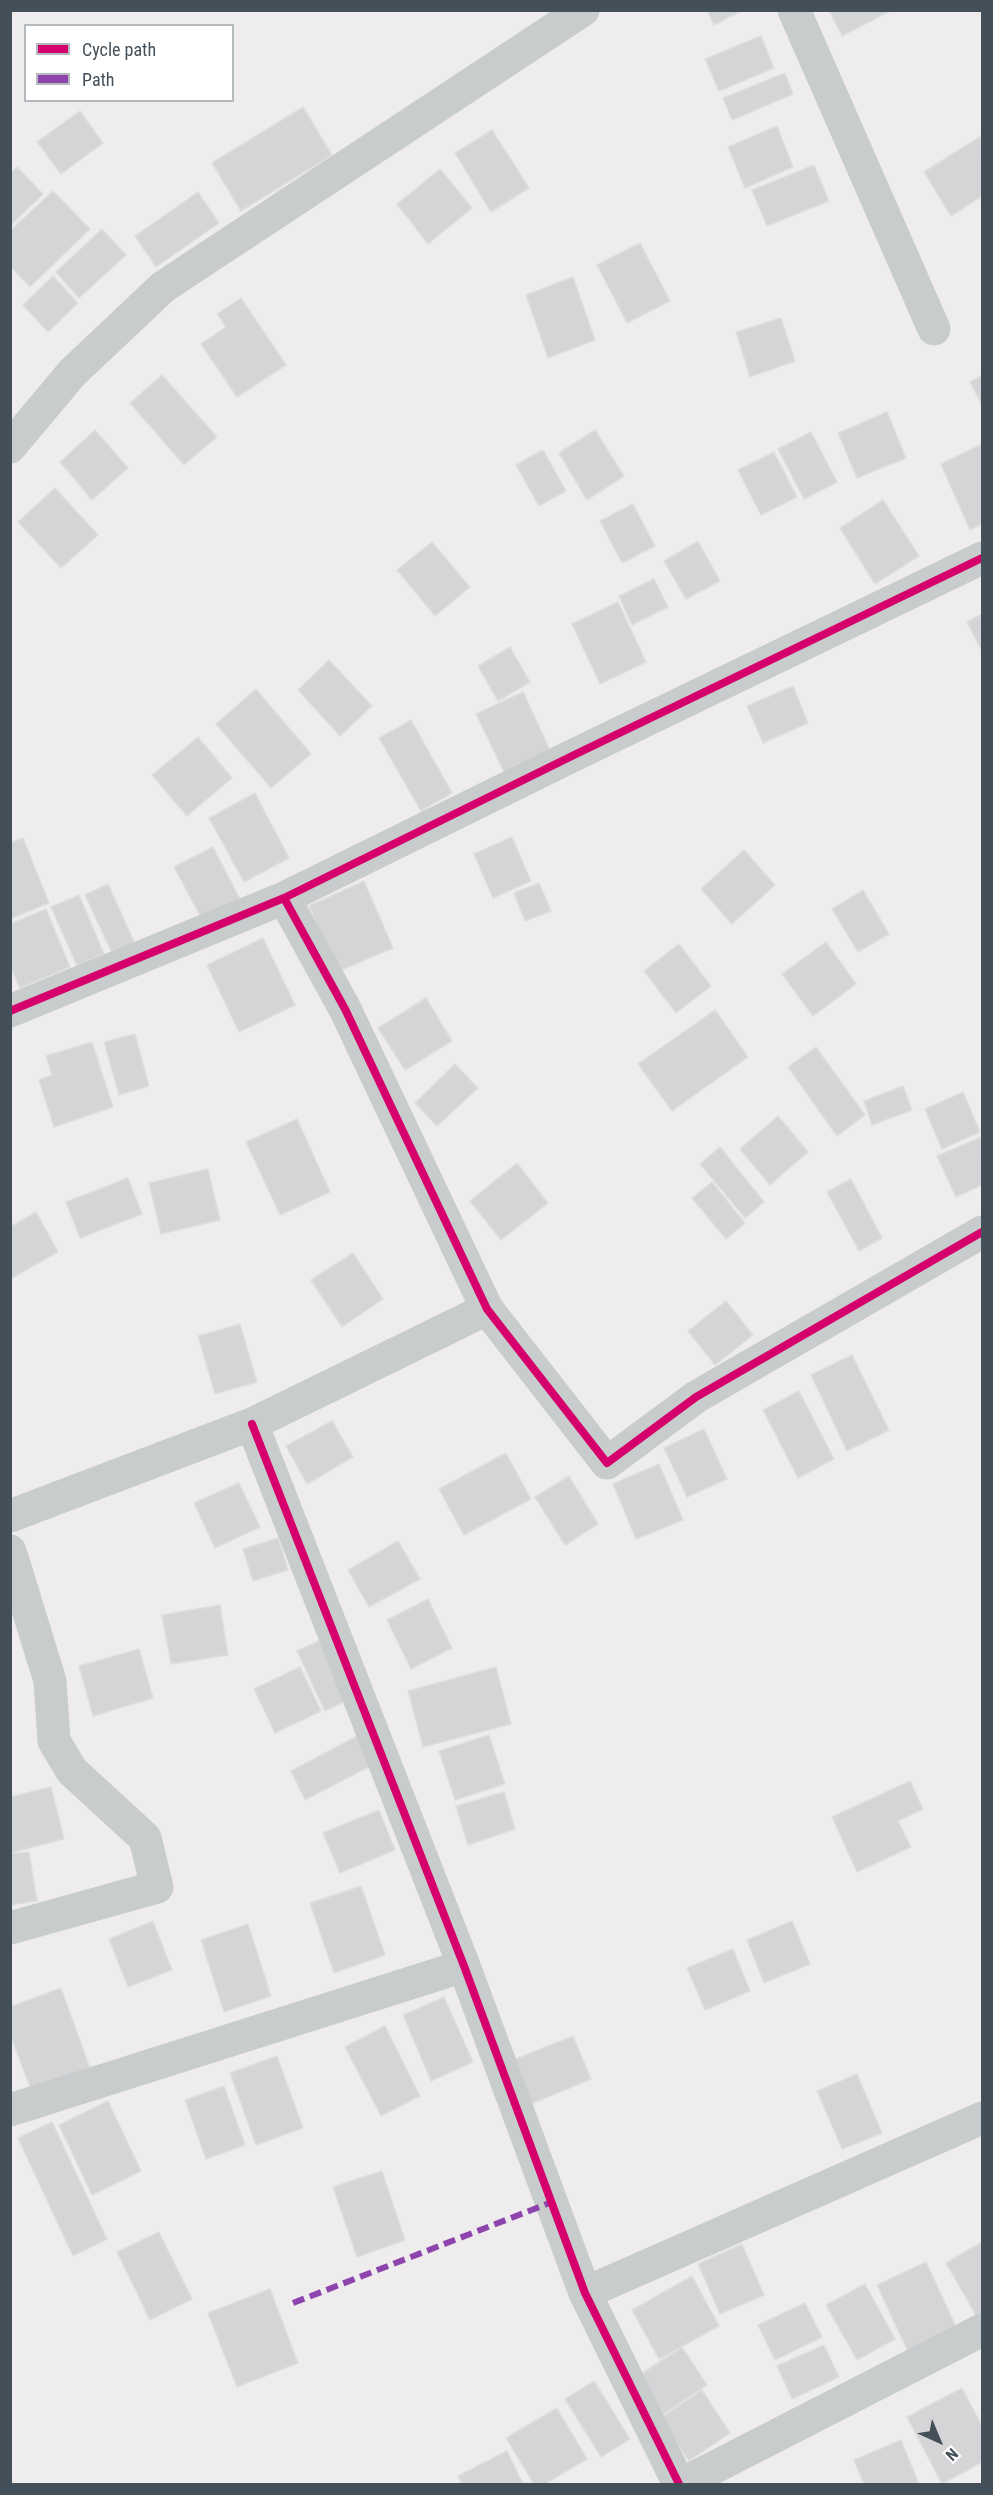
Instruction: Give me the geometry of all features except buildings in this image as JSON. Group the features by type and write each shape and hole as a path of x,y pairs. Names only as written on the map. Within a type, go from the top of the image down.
{"street":[{"path":"10,447 72,373 163,288 583,10"},
{"path":"794,10 934,329"},
{"path":"10,1011 284,898 563,760 982,558"},
{"path":"284,898 345,1009 487,1309 607,1463 696,1397 982,1232"},
{"path":"10,1516 252,1424 487,1309"},
{"path":"252,1424 464,1966 585,2293 680,2484 982,2330"},
{"path":"10,1551 50,1681 54,1741 72,1772 145,1838 158,1887 10,1928"},
{"path":"10,2110 464,1966"},
{"path":"585,2293 982,2118"}],"marked path":[{"path":"293,2303 552,2202"}],"cycle path":[{"path":"10,1011 284,898 982,558"},
{"path":"284,898 345,1009 487,1309 607,1463 696,1397 982,1232"},
{"path":"252,1424 464,1966 585,2293 679,2484"}]}
